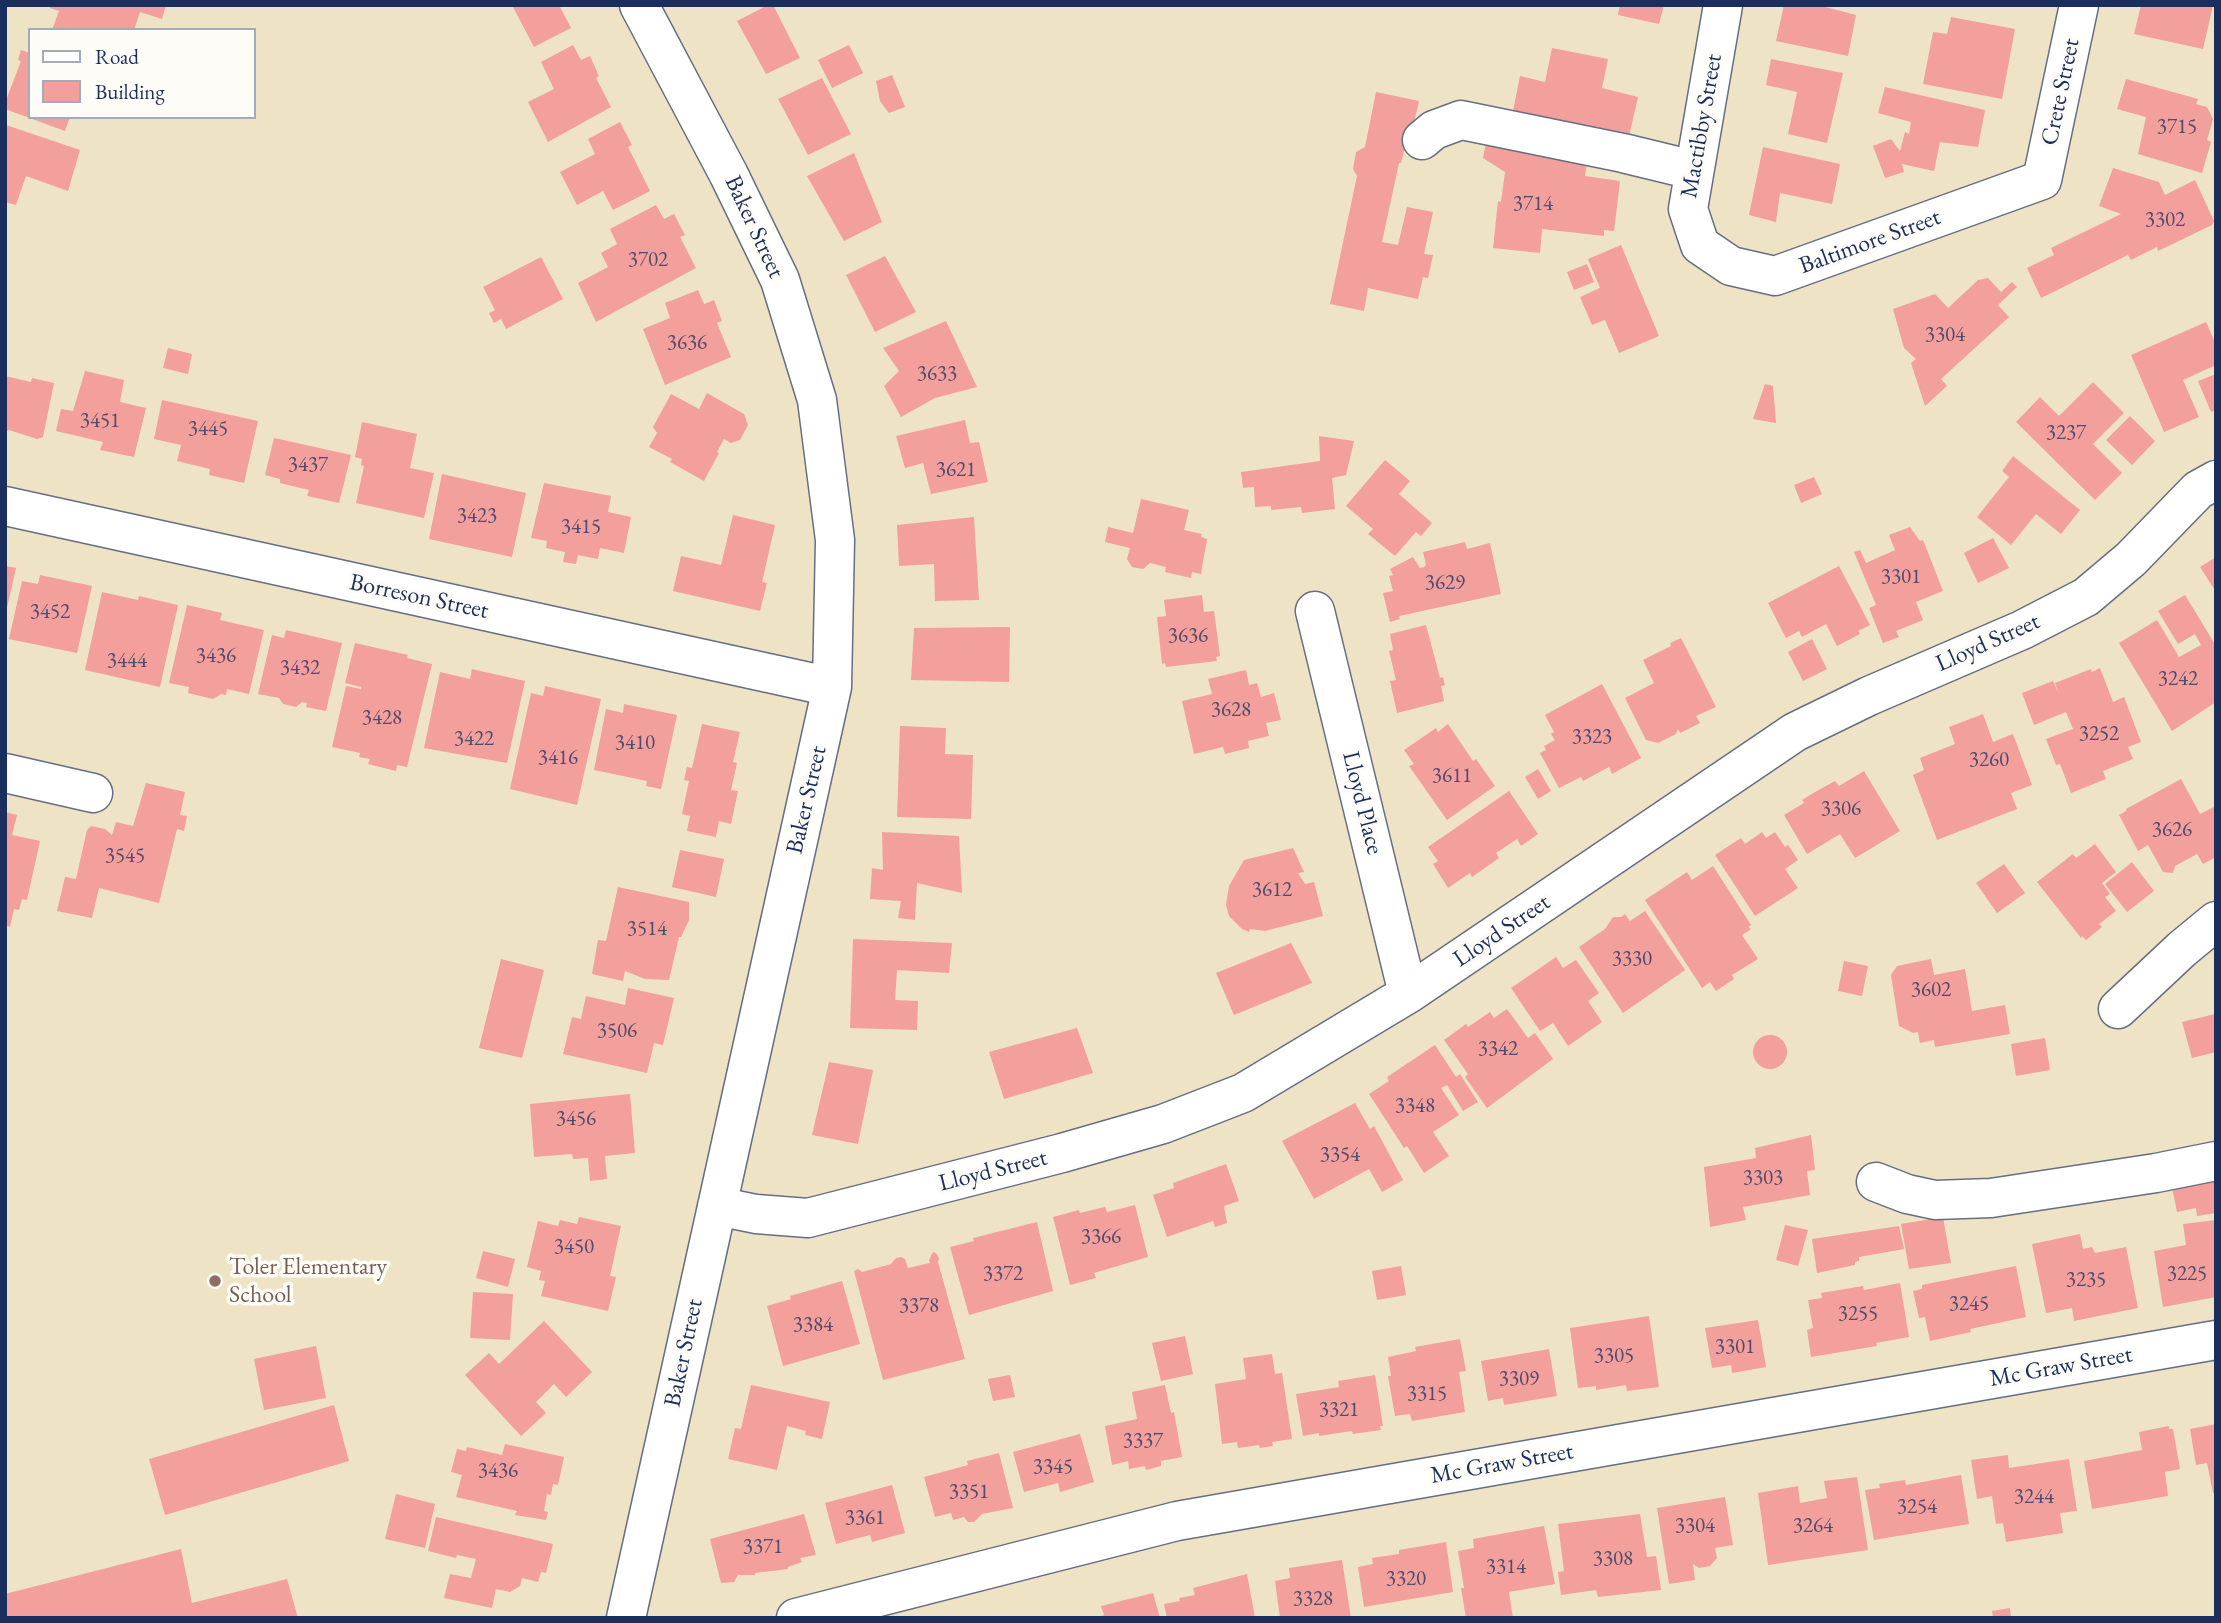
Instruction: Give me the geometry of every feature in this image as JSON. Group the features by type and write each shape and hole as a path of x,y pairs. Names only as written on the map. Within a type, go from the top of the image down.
{"street":[{"name":"Baker Street","path":"626,1618 832,687 835,540 817,400 780,280 729,175 639,5"},
{"name":"Mactibby Street","path":"1700,245 1688,209 1723,5"},
{"name":"Crete Street","path":"2042,180 2079,5"},
{"path":"1422,140 1434,130 1461,120 1693,170"},
{"name":"Baltimore Street","path":"1700,245 1731,266 1775,276 2042,180"},
{"name":"Lloyd Street","path":"717,1206 756,1214 808,1218 1062,1153 1163,1124 1242,1093 1408,995 1795,732 1869,695 2022,630 2086,597 2131,559 2198,490 2216,480"},
{"name":"Borreson Street","path":"5,506 832,687"},
{"name":"Lloyd Place","path":"1315,611 1408,995"},
{"path":"5,773 93,793"},
{"path":"2118,1009 2216,921"},
{"path":"1876,1182 1907,1194 1935,1200 1992,1198 2216,1160"},
{"name":"Mc Graw Street","path":"796,1618 1177,1521 2216,1340"}],"building":[{"path":"51,5 166,5 162,19 140,12 135,28 53,28 59,11 50,8"},
{"path":"512,5 559,5 571,28 534,47"},
{"path":"773,5 800,58 766,74 737,21"},
{"path":"1620,5 1664,5 1659,24 1618,15"},
{"path":"1784,5 1818,5 1856,15 1848,56 1776,41"},
{"path":"2141,5 2213,5 2203,49 2134,34"},
{"path":"1951,17 2015,29 2002,99 1923,84 1933,32 1947,34"},
{"path":"573,45 581,60 590,56 599,76 596,78 611,107 548,142 528,102 554,89 541,62"},
{"path":"849,45 863,73 832,88 818,60"},
{"path":"1552,48 1608,59 1602,88 1638,97 1629,136 1513,111 1520,76 1545,82"},
{"path":"21,50 28,52 28,117 5,109 21,61 18,60"},
{"path":"1771,59 1843,73 1827,143 1788,134 1797,92 1766,85"},
{"path":"892,75 905,107 889,113 880,101 876,81"},
{"path":"822,78 851,134 808,155 778,99"},
{"path":"2126,79 2198,99 2196,104 2207,107 2213,119 2207,140 2211,142 2202,173 2138,154 2146,117 2117,109"},
{"path":"1885,87 1985,110 1978,147 1940,142 1934,171 1902,164 1904,172 1885,178 1873,146 1891,139 1900,151 1905,132 1909,134 1911,122 1878,113"},
{"path":"1376,92 1419,101 1409,144 1406,143 1399,163 1382,242 1398,245 1407,207 1433,212 1424,254 1433,255 1428,278 1423,277 1418,299 1368,288 1364,311 1330,304 1357,176 1353,169 1356,152 1365,147"},
{"path":"32,119 69,119 65,131"},
{"path":"620,122 632,145 628,147 650,191 613,210 603,191 577,205 560,172 595,154 588,139"},
{"path":"6,125 80,150 68,191 26,176 16,205 5,202"},
{"path":"1487,138 1587,162 1585,176 1620,181 1614,231 1604,230 1604,236 1542,229 1540,253 1493,248 1498,201 1501,202 1505,172 1483,158"},
{"path":"1763,147 1840,164 1832,204 1780,193 1776,222 1749,215"},
{"path":"854,153 882,222 844,241 807,176"},
{"path":"2113,168 2159,182 2165,195 2195,180 2214,221 2212,225 2158,251 2157,247 2131,260 2128,255 2041,298 2027,268 2054,255 2051,248 2121,214 2099,206"},
{"path":"656,205 664,219 674,214 685,235 680,237 696,268 596,322 578,283 608,267 601,253 617,244 610,229"},
{"path":"1621,245 1659,336 1619,353 1605,320 1592,325 1580,297 1600,288 1588,259"},
{"path":"885,256 916,312 875,332 846,275"},
{"path":"541,257 563,299 506,329 501,319 494,323 489,313 495,310 483,287"},
{"path":"1587,264 1594,282 1574,290 1567,272"},
{"path":"1988,278 2001,292 2012,282 2017,287 1998,305 2009,317 1941,379 1947,386 1925,406 1911,363 1916,359 1904,348 1893,309 1935,294 1948,308 1978,280"},
{"path":"698,290 704,304 714,300 722,321 717,323 731,357 665,385 643,329 670,318 665,303"},
{"path":"946,321 977,387 935,398 901,417 884,386 899,371 883,348"},
{"path":"2206,322 2216,345 2216,365 2183,380 2199,417 2164,432 2131,355"},
{"path":"168,348 192,354 188,374 163,368"},
{"path":"85,371 124,380 120,402 146,408 134,457 100,450 103,442 56,431 61,409 73,411"},
{"path":"2216,374 2216,410 2211,412 2198,381"},
{"path":"5,376 31,382 32,378 54,383 43,437 37,439 9,430 5,432"},
{"path":"2093,382 2124,413 2093,444 2122,473 2095,500 2016,422 2040,397 2059,416"},
{"path":"1765,384 1773,386 1776,423 1753,419"},
{"path":"707,393 744,414 748,425 740,440 731,443 724,439 704,481 649,447 657,433 653,427 671,394 699,409"},
{"path":"162,400 258,421 244,483 209,475 210,469 177,461 181,445 154,439"},
{"path":"2130,416 2155,441 2132,465 2106,440"},
{"path":"965,420 970,443 979,442 988,482 931,494 923,463 905,468 896,436"},
{"path":"362,422 417,434 410,468 434,473 424,518 356,503 364,466 361,465 362,459 355,457"},
{"path":"1319,436 1354,441 1346,475 1332,478 1335,509 1302,513 1301,507 1271,510 1271,506 1255,507 1254,487 1243,488 1241,472 1320,461"},
{"path":"274,438 351,455 339,503 307,496 309,490 280,483 280,479 265,475"},
{"path":"2013,456 2080,510 2061,534 2036,514 2011,545 1977,517 2009,477 2002,471"},
{"path":"1385,460 1410,481 1399,494 1432,523 1421,536 1416,532 1395,556 1368,534 1373,529 1346,506"},
{"path":"442,474 526,493 512,557 429,539"},
{"path":"1814,477 1822,494 1801,503 1794,485"},
{"path":"544,483 611,496 608,512 631,517 624,553 600,548 598,559 578,555 576,564 563,562 565,552 546,548 547,541 531,538"},
{"path":"1141,499 1189,510 1184,530 1202,534 1201,537 1207,539 1201,574 1192,572 1191,578 1165,572 1166,567 1150,563 1143,569 1132,567 1127,559 1130,548 1105,542 1108,527 1133,533"},
{"path":"733,515 775,525 762,582 767,583 760,611 673,591 681,556 721,565"},
{"path":"974,517 979,600 935,601 934,564 899,566 897,525"},
{"path":"1910,527 1920,541 1923,540 1943,591 1916,602 1923,620 1896,631 1899,637 1883,643 1869,608 1876,605 1854,552 1860,550 1866,563 1895,550 1889,535"},
{"path":"1993,538 2009,568 1978,583 1964,553"},
{"path":"1465,542 1467,549 1490,543 1501,594 1399,616 1400,619 1390,622 1383,593 1393,591 1389,576 1393,575 1390,569 1413,557 1420,568 1424,567 1426,565 1423,552"},
{"path":"2216,557 2216,592 2200,567"},
{"path":"5,566 16,568 6,612 5,612"},
{"path":"1839,566 1870,625 1858,631 1860,634 1837,646 1826,624 1802,637 1799,631 1786,638 1768,603"},
{"path":"40,575 92,586 77,653 9,639 22,581 38,584"},
{"path":"102,592 138,600 139,596 178,605 160,687 85,670"},
{"path":"1202,595 1204,612 1214,611 1220,656 1216,657 1217,661 1166,667 1165,663 1162,664 1157,617 1166,616 1164,600"},
{"path":"2185,595 2216,646 2216,702 2172,731 2119,643 2157,620 2179,657 2201,645 2195,634 2178,644 2158,611"},
{"path":"187,605 222,613 220,620 264,630 249,694 227,689 226,695 221,694 213,699 188,693 189,687 169,683"},
{"path":"1426,625 1440,678 1443,677 1445,685 1441,686 1444,701 1397,713 1390,681 1396,680 1389,651 1393,650 1390,634"},
{"path":"1010,627 1009,682 911,680 914,628"},
{"path":"286,630 342,643 326,711 306,707 307,703 302,702 296,707 283,704 279,698 258,694 272,635 284,638"},
{"path":"1681,638 1716,707 1696,716 1700,723 1680,733 1678,729 1676,734 1658,743 1646,740 1625,698 1654,683 1643,660"},
{"path":"1812,639 1827,669 1803,681 1788,652"},
{"path":"355,643 408,655 407,658 432,664 407,767 397,765 396,771 368,764 370,759 359,757 360,753 332,747 346,686 361,689 345,683"},
{"path":"2100,668 2113,702 2124,697 2141,742 2128,747 2133,759 2103,771 2106,779 2071,793 2060,764 2056,765 2046,739 2073,729 2066,712 2034,725 2022,693 2053,681 2059,694 2055,683"},
{"path":"472,669 525,681 507,763 424,748 440,672 470,679"},
{"path":"1246,670 1249,685 1257,683 1261,697 1274,693 1281,720 1266,723 1269,736 1248,741 1249,748 1225,754 1223,747 1194,754 1182,701 1212,694 1208,679"},
{"path":"1602,684 1641,758 1612,774 1609,767 1583,781 1581,777 1559,788 1540,753 1546,750 1544,746 1555,740 1545,715"},
{"path":"545,686 601,699 577,805 510,789 531,693 543,696"},
{"path":"624,704 677,715 661,789 646,786 647,781 594,770 606,709 623,713"},
{"path":"1983,714 1993,742 2013,734 2032,785 2011,793 2017,809 1937,840 1913,775 1924,770 1920,758 1955,744 1949,727"},
{"path":"702,724 740,732 733,762 737,763 731,790 738,791 731,824 719,821 716,837 687,831 690,816 682,814 689,781 684,780 687,767 692,768"},
{"path":"1448,724 1473,761 1476,759 1495,786 1447,820 1409,766 1414,764 1404,750 1436,728 1438,732"},
{"path":"900,726 946,728 945,754 973,755 971,819 897,817"},
{"path":"1538,769 1551,791 1538,799 1525,777"},
{"path":"1864,771 1900,831 1855,858 1840,834 1807,854 1784,815 1804,803 1802,800 1835,781 1839,786"},
{"path":"2181,779 2200,814 2214,807 2216,810 2216,857 2203,864 2197,854 2175,866 2173,873 2163,872 2148,845 2138,851 2119,815"},
{"path":"146,783 185,792 180,815 187,816 184,831 177,829 159,903 99,888 92,918 57,911 65,877 76,879 87,830 91,826 105,829 112,835 116,822 133,826"},
{"path":"1509,791 1538,834 1521,846 1517,839 1496,853 1499,858 1472,877 1470,873 1448,888 1433,864 1438,861 1428,847"},
{"path":"5,812 17,815 12,835 40,841 27,900 22,899 19,910 14,909 10,927 5,925"},
{"path":"882,832 959,836 962,893 917,883 915,920 898,918 901,901 870,899 872,868 883,870"},
{"path":"1762,832 1766,838 1775,832 1798,860 1785,869 1798,888 1755,916 1715,855 1741,838 1745,844"},
{"path":"2095,844 2116,872 2102,883 2110,894 2105,897 2116,911 2099,924 2102,927 2086,940 2082,936 2081,938 2037,882 2073,854 2076,858"},
{"path":"1293,848 1304,872 1298,873 1305,884 1314,882 1323,916 1265,931 1250,929 1249,932 1242,929 1229,916 1226,905 1229,886 1244,860"},
{"path":"680,850 724,859 716,897 672,887"},
{"path":"2132,862 2154,891 2127,912 2105,884"},
{"path":"2004,864 2025,893 1997,913 1976,883"},
{"path":"1713,866 1751,925 1748,927 1751,929 1742,935 1758,959 1732,975 1734,979 1716,991 1710,982 1702,988 1645,900 1687,872 1692,880"},
{"path":"618,887 689,902 689,920 679,937 669,980 645,979 625,971 623,981 592,974 598,940 606,941"},
{"path":"1645,911 1685,970 1623,1013 1579,947 1605,929 1613,917 1625,914 1630,921"},
{"path":"853,939 952,943 949,973 897,970 895,1000 918,1001 917,1030 850,1028"},
{"path":"1291,943 1312,983 1234,1015 1216,973"},
{"path":"1556,957 1563,968 1576,960 1599,993 1588,1001 1602,1022 1568,1046 1553,1023 1540,1031 1511,988"},
{"path":"501,959 544,970 522,1058 479,1048"},
{"path":"1931,959 1934,975 1965,969 1972,1011 2005,1005 2010,1034 1935,1047 1934,1040 1920,1043 1918,1032 1913,1033 1899,1026 1891,975 1897,966"},
{"path":"1844,961 1868,966 1862,996 1838,991"},
{"path":"628,988 674,998 663,1045 654,1043 647,1073 563,1054 572,1017 581,1019 586,996 625,1005"},
{"path":"1507,1009 1528,1038 1535,1033 1553,1059 1487,1108 1465,1077 1468,1074 1444,1040 1466,1024 1468,1027 1490,1012 1494,1018"},
{"path":"2215,1014 2216,1052 2192,1058 2182,1022"},
{"path":"1077,1028 1093,1073 1004,1099 989,1052"},
{"path":"1770,1035 1782,1040 1787,1052 1782,1064 1770,1069 1758,1064 1753,1052 1758,1040"},
{"path":"2045,1038 2050,1070 2016,1076 2011,1044"},
{"path":"1435,1045 1456,1077 1460,1074 1478,1102 1463,1111 1447,1085 1441,1088 1459,1115 1433,1132 1449,1156 1424,1173 1407,1146 1404,1148 1369,1094 1389,1081 1387,1077"},
{"path":"829,1062 873,1070 858,1144 812,1135"},
{"path":"630,1094 635,1153 605,1156 607,1179 590,1181 588,1158 573,1159 572,1154 534,1157 530,1104"},
{"path":"1355,1103 1370,1129 1374,1126 1403,1180 1382,1192 1369,1169 1314,1199 1282,1141"},
{"path":"1811,1135 1815,1170 1807,1171 1810,1195 1743,1207 1746,1220 1710,1227 1704,1167 1756,1158 1755,1148"},
{"path":"1226,1164 1239,1201 1224,1206 1227,1223 1215,1227 1213,1221 1167,1237 1153,1195 1174,1188 1173,1183"},
{"path":"2216,1178 2216,1213 2197,1216 2196,1208 2177,1212 2171,1182"},
{"path":"1135,1205 1148,1257 1094,1273 1096,1278 1070,1285 1053,1217 1079,1210 1080,1213 1105,1207 1107,1212"},
{"path":"579,1217 621,1226 610,1276 616,1277 608,1311 541,1296 545,1281 539,1280 541,1271 527,1267 538,1221 558,1226 560,1220 577,1224"},
{"path":"1943,1217 1951,1263 1909,1269 1901,1224"},
{"path":"2216,1220 2216,1297 2163,1307 2154,1251 2186,1245 2183,1224"},
{"path":"1037,1222 1053,1291 969,1315 950,1247 974,1241 973,1238"},
{"path":"1785,1225 1808,1230 1798,1266 1776,1260"},
{"path":"1899,1226 1904,1249 1859,1257 1855,1265 1817,1273 1812,1239"},
{"path":"2080,1234 2083,1249 2092,1247 2095,1253 2126,1247 2138,1308 2074,1321 2072,1308 2046,1313 2032,1244"},
{"path":"483,1251 515,1259 508,1287 476,1278"},
{"path":"933,1252 939,1258 965,1359 883,1380 854,1271 858,1269 862,1272 891,1264 901,1257 905,1259 908,1268 930,1263"},
{"path":"1401,1266 1406,1295 1377,1300 1372,1271"},
{"path":"2016,1266 2026,1317 1930,1341 1925,1317 1919,1318 1913,1291 1922,1289 1922,1285"},
{"path":"842,1281 860,1344 783,1366 767,1306 791,1299 790,1296"},
{"path":"1900,1283 1909,1337 1876,1343 1877,1346 1811,1357 1807,1330 1813,1328 1808,1300 1822,1298 1821,1293 1863,1286 1864,1290"},
{"path":"473,1292 513,1294 510,1340 470,1338"},
{"path":"1649,1316 1659,1387 1627,1391 1626,1385 1596,1390 1596,1386 1578,1388 1570,1328"},
{"path":"1758,1320 1766,1367 1732,1373 1731,1365 1712,1368 1705,1328"},
{"path":"544,1321 592,1372 566,1397 554,1384 536,1402 546,1413 521,1436 465,1375 489,1353 499,1364"},
{"path":"1185,1336 1193,1374 1161,1381 1152,1343"},
{"path":"1460,1339 1466,1371 1459,1372 1465,1412 1412,1421 1410,1414 1395,1416 1388,1376 1391,1376 1388,1357 1416,1351 1415,1347"},
{"path":"316,1346 326,1398 264,1410 254,1359"},
{"path":"1549,1349 1557,1396 1504,1405 1503,1398 1488,1401 1481,1361"},
{"path":"1272,1354 1275,1374 1282,1373 1292,1439 1272,1442 1273,1446 1260,1448 1259,1445 1238,1448 1237,1442 1222,1444 1215,1384 1246,1379 1243,1358"},
{"path":"1010,1375 1015,1397 993,1401 988,1379"},
{"path":"1375,1375 1383,1426 1380,1426 1381,1430 1303,1436 1296,1394 1339,1387 1338,1381"},
{"path":"751,1385 830,1402 822,1439 805,1435 806,1431 787,1426 777,1470 728,1459 735,1428 741,1429"},
{"path":"1165,1385 1171,1413 1174,1412 1182,1457 1161,1461 1161,1466 1146,1470 1145,1466 1129,1469 1128,1461 1112,1465 1105,1426 1137,1419 1132,1392"},
{"path":"334,1405 349,1461 165,1515 149,1459"},
{"path":"2216,1424 2216,1492 2213,1493 2207,1463 2196,1465 2190,1429"},
{"path":"2169,1426 2169,1429 2173,1429 2180,1469 2165,1472 2168,1496 2092,1509 2084,1461 2142,1450 2139,1432"},
{"path":"1080,1434 1094,1482 1060,1492 1058,1483 1024,1492 1013,1452"},
{"path":"505,1444 564,1457 558,1485 553,1484 551,1495 547,1494 544,1511 548,1512 546,1520 515,1515 517,1511 456,1497 462,1475 451,1472 457,1449 466,1451 467,1447 502,1455"},
{"path":"999,1453 1013,1508 982,1514 974,1522 968,1522 964,1517 953,1520 951,1513 935,1517 924,1477 968,1465 967,1461"},
{"path":"2008,1455 2009,1468 2069,1459 2077,1511 2060,1513 2063,1533 2006,1542 2003,1523 1996,1524 1992,1496 1977,1499 1971,1460"},
{"path":"1961,1475 1969,1524 1874,1540 1865,1490 1880,1488 1879,1484 1905,1480 1906,1485"},
{"path":"1857,1477 1868,1550 1768,1565 1758,1493 1798,1486 1800,1503 1827,1498 1824,1481"},
{"path":"892,1485 905,1533 872,1542 870,1535 836,1544 825,1503"},
{"path":"396,1494 435,1504 425,1548 385,1539"},
{"path":"1725,1497 1733,1545 1715,1548 1717,1558 1710,1566 1699,1568 1693,1564 1695,1580 1669,1584 1657,1508"},
{"path":"804,1514 816,1555 800,1558 802,1562 788,1569 738,1575 734,1582 721,1583 710,1539"},
{"path":"1640,1514 1647,1557 1656,1556 1661,1590 1598,1597 1596,1590 1561,1595 1558,1572 1564,1571 1558,1524"},
{"path":"436,1517 553,1544 546,1573 541,1572 538,1582 522,1578 520,1586 510,1592 496,1589 492,1608 444,1598 450,1574 471,1578 476,1559 457,1555 456,1558 428,1551"},
{"path":"1544,1526 1555,1584 1509,1592 1513,1618 1466,1618 1458,1551 1474,1548 1473,1539"},
{"path":"1446,1542 1453,1592 1364,1607 1358,1567 1373,1564 1372,1558 1399,1554 1399,1550"},
{"path":"181,1549 192,1603 287,1579 298,1618 5,1618 5,1594"},
{"path":"1342,1560 1351,1618 1280,1618 1275,1581 1290,1578 1289,1568"},
{"path":"1247,1574 1255,1618 1167,1618 1164,1604 1195,1595 1193,1588"},
{"path":"1153,1593 1160,1618 1098,1618 1104,1615 1101,1606"},
{"path":"2010,1608 2011,1618 1993,1618 1992,1611"}],"place":[{"name":"Toler Elementary School","path":"215,1281"}]}
